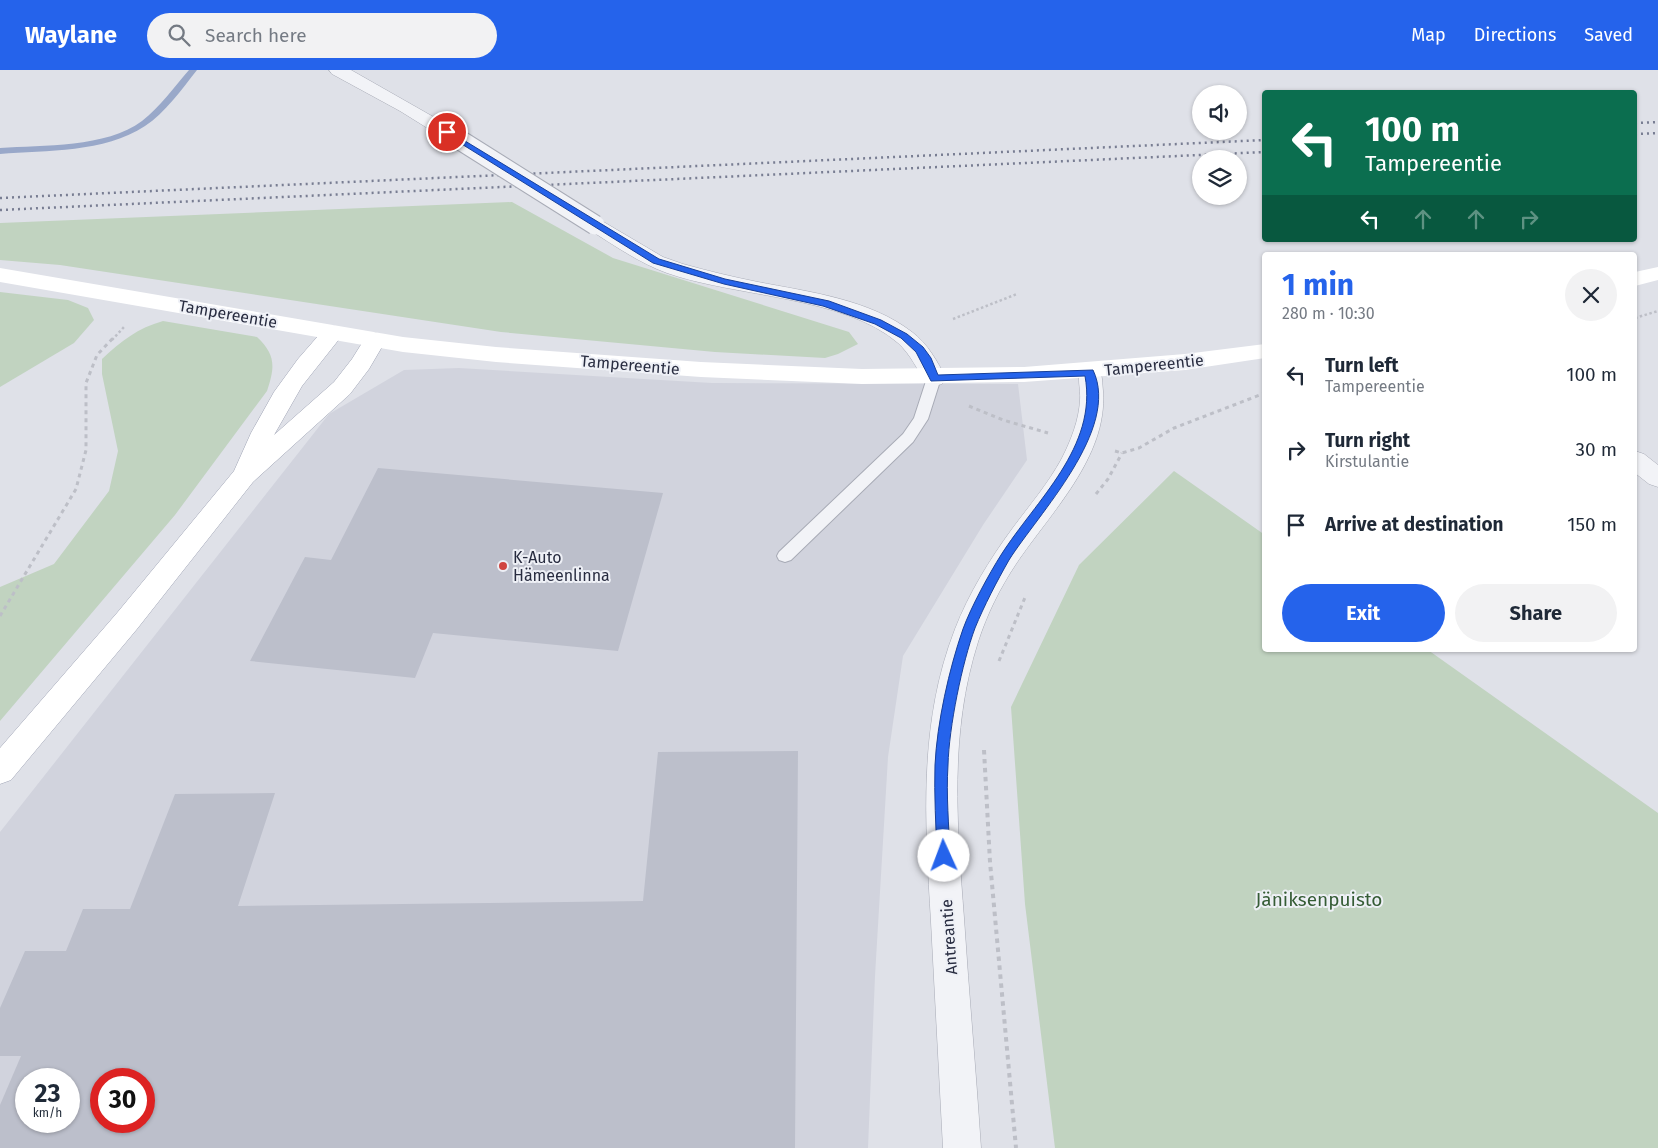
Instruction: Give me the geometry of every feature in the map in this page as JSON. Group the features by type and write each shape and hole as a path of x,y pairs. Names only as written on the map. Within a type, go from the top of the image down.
{"main road":[{"path":"1637,278 1658,273"},
{"name":"Tampereentie","path":"0,275 375,340 504,355 706,371 934,378 1090,373 1262,352"},
{"path":"244,476 266,424 281,398 300,370 333,333"},
{"path":"0,770 127,621 244,476 342,388 361,364 375,340"}],"street":[{"path":"338,70 406,107 656,261 676,269 825,304 878,322 904,336 919,350 926,358 934,378"},
{"name":"Antreantie","path":"962,1148 944,856 941,764 951,698 969,628 1005,558 1039,513 1083,443 1092,413 1093,392 1090,373"},
{"path":"1637,462 1658,478"}],"lane":[{"path":"785,556 908,438 921,419 934,378"}],"path":[{"path":"953,319 1017,294"},
{"path":"0,616 76,489 86,450 84,417 86,383 97,355 150,300"},
{"path":"1637,317 1658,311"},
{"path":"1092,499 1108,479 1122,453"},
{"path":"998,664 1030,586"},
{"path":"983,747 990,862 1016,1148"}],"shaded area":[{"path":"459,368 712,383 1018,384 1027,460 983,525 903,656 888,757 875,976 868,1148 0,1148 0,832 329,414 404,370"}],"green space":[{"path":"512,202 613,258 849,332 858,344 825,358 715,352 501,332 60,265 0,260 0,223"},
{"path":"0,292 68,300 88,308 94,320 74,343 0,387"},
{"path":"163,321 257,337 271,356 272,368 267,391 175,515 0,721 0,587 54,564 109,491 118,451 102,374 102,359 130,336 146,327"},
{"name":"Jäniksenpuisto","path":"1174,471 1262,533 1262,652 1431,652 1658,813 1658,1148 1055,1148 1025,904 1011,707 1079,565"}],"building":[{"path":"378,468 663,493 618,651 433,633 415,678 250,661 305,557 331,560"},
{"path":"798,751 795,1148 0,1148 0,1105 15,1070 15,1133 80,1133 80,1068 16,1068 21,1056 0,1056 0,1008 25,951 66,951 83,909 130,909 175,794 275,793 238,906 643,901 658,752"}],"waterway":[{"path":"0,151 74,145 111,138 128,132 149,119 193,70"}],"railway":[{"path":"1637,123 1658,122"},
{"path":"1637,134 1658,133"},
{"path":"0,198 1262,140"},
{"path":"0,210 1262,152"}],"place":[{"name":"K-Auto Hämeenlinna","path":"503,566"}],"route":[{"path":"447,132 656,261 676,269 724,282 775,292 860,314 895,330 912,343 926,358 934,378 1090,373 1093,392 1092,413 1083,443 1039,513 1005,558 969,628 951,698 941,764 944,856"}]}
